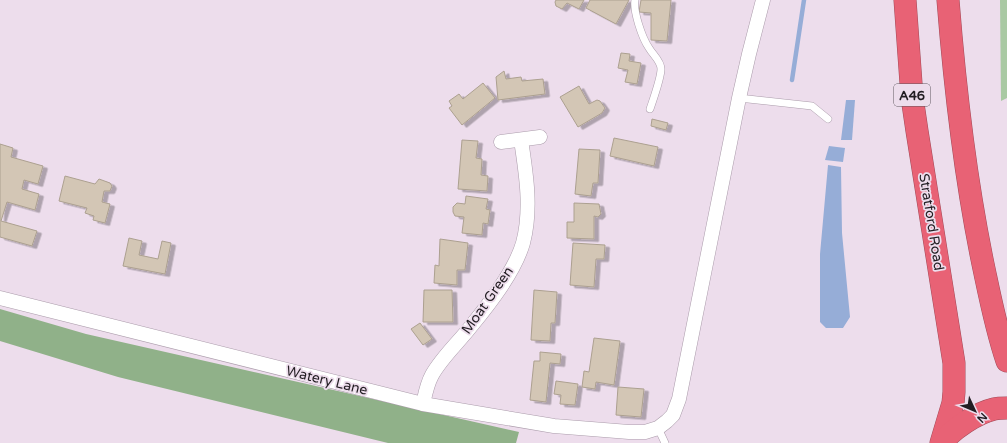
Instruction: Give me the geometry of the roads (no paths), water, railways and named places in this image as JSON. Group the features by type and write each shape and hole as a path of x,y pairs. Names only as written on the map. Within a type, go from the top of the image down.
{"highway":[{"path":"897,0 912,97"},
{"name":"Stratford Road","path":"905,0 912,97 954,363 953,403 942,443"},
{"path":"948,0 957,100 976,234 989,296 1007,361"},
{"path":"942,443 956,428 980,414 994,409 1007,408"}],"street":[{"path":"658,428 674,415 679,399 739,98 762,0"},
{"path":"501,142 540,137"},
{"name":"Moat Green","path":"423,404 431,377 440,363 472,325 509,274 523,243 528,183 521,140"},
{"name":"Watery Lane","path":"0,298 423,404 554,426 629,432 645,432 658,428"}],"lane":[{"path":"635,0 635,12 644,38 659,61 661,70 650,109"},
{"path":"739,98 812,106 828,119"},
{"path":"658,428 666,443"}],"water":[{"path":"846,100 855,100 852,140 841,140"},
{"path":"829,146 845,148 843,162 825,160"},
{"path":"828,165 841,167 842,233 850,317 843,328 826,328 820,322 820,254"}],"waterway":[{"path":"792,80 804,0"}]}
